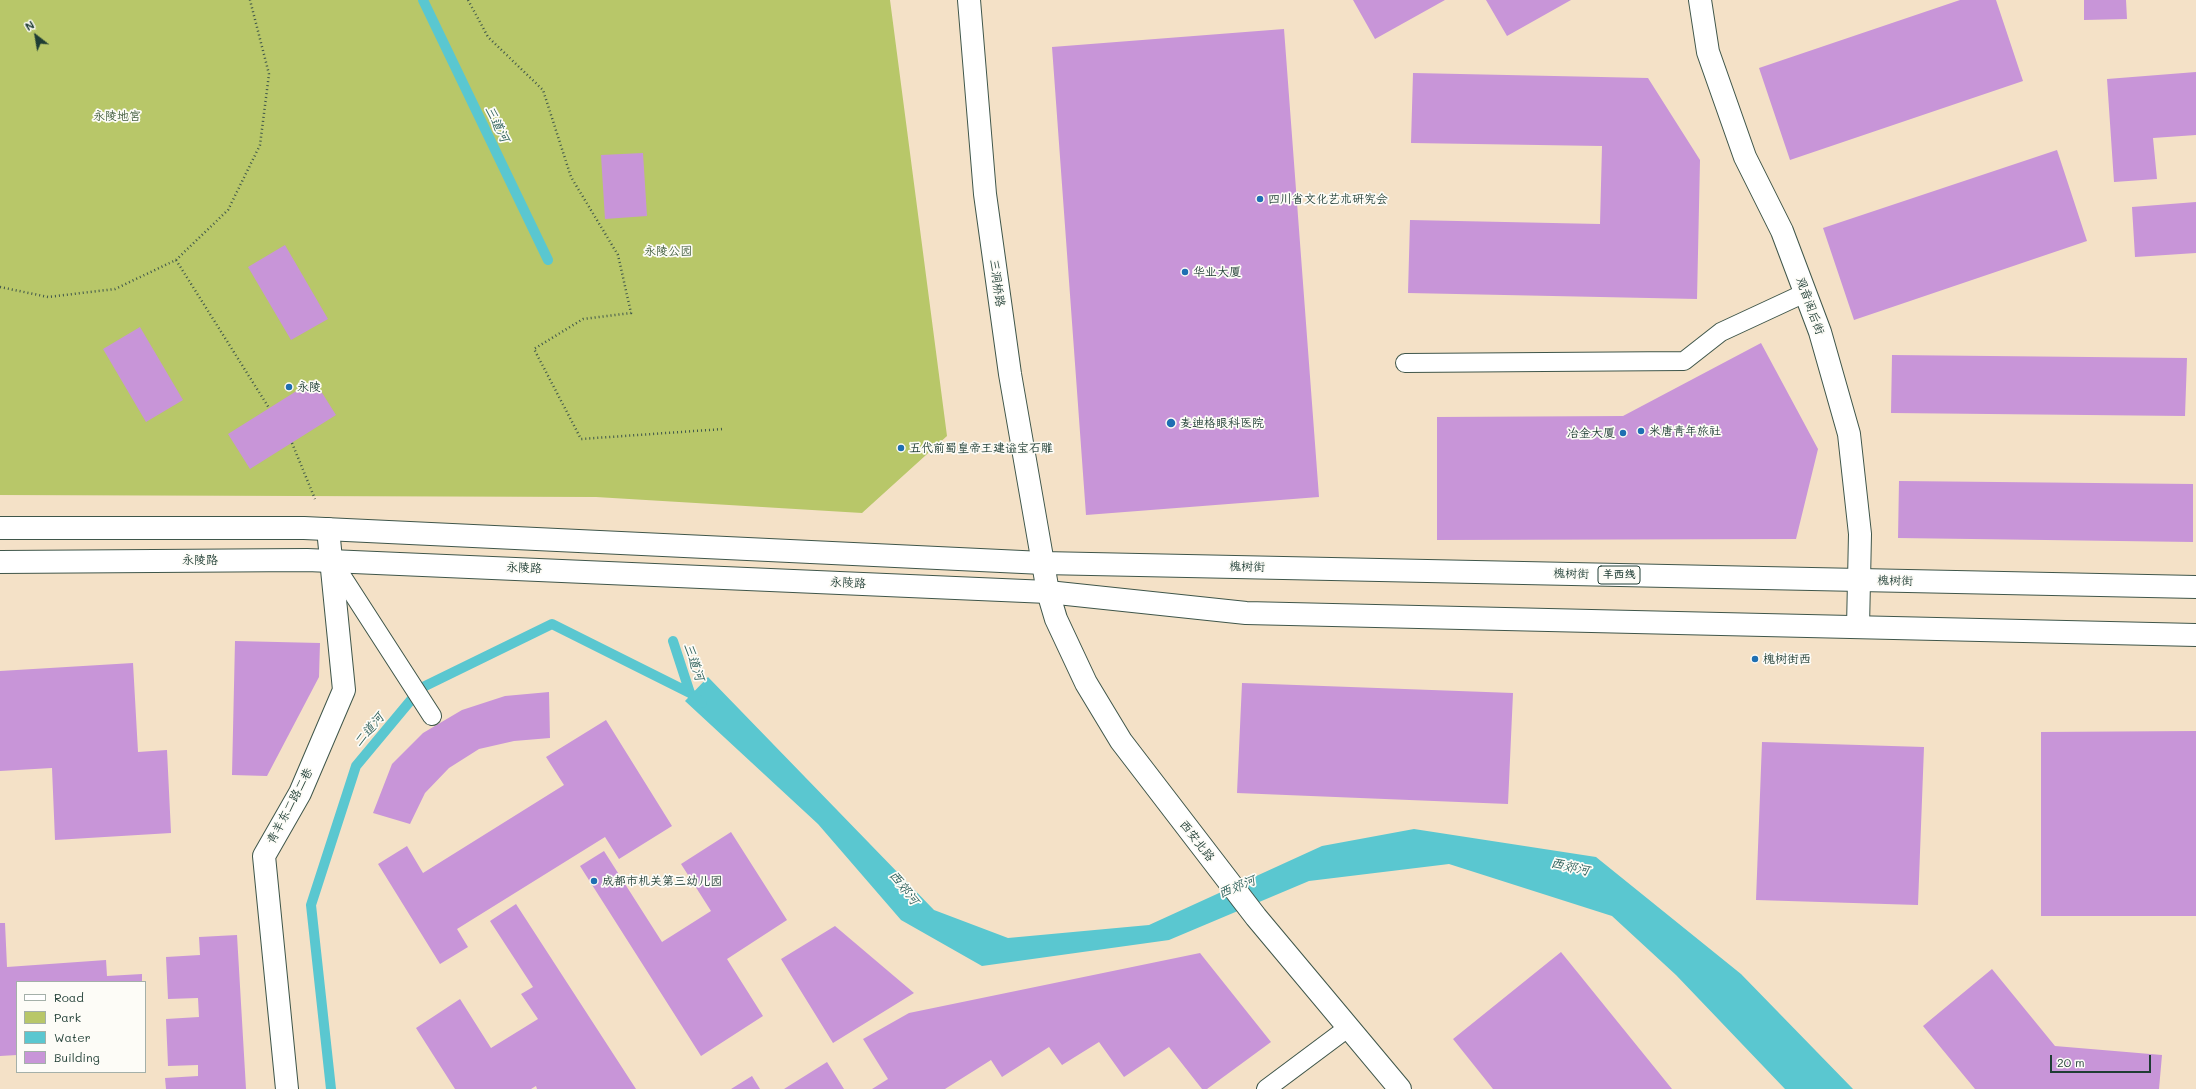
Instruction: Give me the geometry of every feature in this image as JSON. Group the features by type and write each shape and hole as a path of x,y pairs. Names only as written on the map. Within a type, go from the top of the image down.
{"main road":[{"name":"三洞桥路","path":"968,0 985,194 1010,374 1043,563"},
{"name":"观音阁后街","path":"1700,0 1708,52 1745,157 1782,231 1820,332 1849,434 1860,534 1858,627"},
{"path":"0,528 328,529 1043,563"},
{"name":"青羊东二路二巷","path":"287,1089 264,856 300,793 344,690 328,529"},
{"name":"永陵路","path":"0,562 332,561 1048,592"},
{"name":"槐树街","path":"1043,563 2196,587"},
{"name":"西安北路","path":"1043,563 1048,592 1056,619 1086,683 1120,741 1256,917 1350,1027 1400,1089"},
{"path":"1048,592 1246,614 2196,635"}],"lane":[{"path":"1405,363 1684,361 1721,332 1805,293"},
{"path":"332,561 431,714"},
{"path":"1266,1089 1350,1027"}],"path":[{"path":"0,287 48,297 115,289 176,260 228,210 260,145 269,74 250,0"},
{"path":"468,0 488,37 543,90 571,177 618,255 630,313 583,319 534,349 581,439 723,429"},
{"path":"176,260 269,408"},
{"path":"292,443 328,529"}],"green space":[{"name":"永陵公园","path":"0,0 890,0 947,436 862,513 596,497 0,495"}],"water":[{"name":"西郊河","path":"708,677 934,910 1008,938 1149,925 1322,846 1414,829 1596,857 1741,974 1853,1089 1785,1089 1676,975 1612,916 1449,864 1309,881 1169,940 982,966 901,920 818,824 685,701"}],"building":[{"path":"1353,0 1445,0 1375,39"},
{"path":"1486,0 1571,0 1507,36"},
{"path":"1960,0 1996,0 2023,81 1790,160 1759,68"},
{"path":"2084,0 2126,0 2127,19 2084,20"},
{"name":"华业大厦","path":"1284,29 1319,497 1086,515 1052,47"},
{"path":"2196,72 2196,135 2153,138 2157,179 2114,182 2107,79"},
{"path":"1413,73 1648,78 1700,160 1697,299 1408,293 1410,220 1600,224 1602,146 1411,143"},
{"path":"2057,150 2087,241 1854,320 1823,228"},
{"path":"643,153 647,216 605,219 601,155"},
{"path":"2196,202 2196,253 2135,257 2132,207"},
{"path":"285,245 328,319 291,340 248,267"},
{"path":"140,327 183,400 146,422 103,349"},
{"name":"冶金大厦","path":"1761,343 1818,449 1796,539 1437,540 1437,417 1623,416"},
{"path":"1892,355 2187,358 2185,416 1891,413"},
{"path":"314,380 336,415 250,469 228,434"},
{"path":"1899,481 2193,484 2193,542 1898,538"},
{"path":"235,641 320,643 319,677 267,776 232,775"},
{"path":"133,663 138,752 167,750 171,833 55,840 52,768 0,771 0,671"},
{"path":"1242,683 1513,693 1508,804 1237,793"},
{"path":"549,692 550,738 514,741 479,749 449,768 425,793 410,824 373,813 392,764 423,733 462,710 505,696"},
{"path":"606,720 672,826 619,859 605,837 457,929 468,947 440,964 378,864 407,846 423,873 564,785 546,757"},
{"path":"2196,731 2196,916 2041,916 2041,732"},
{"path":"1762,742 1924,747 1918,905 1756,900"},
{"path":"731,832 787,920 727,959 763,1016 701,1056 580,866 604,851 662,942 711,911 681,864"},
{"path":"516,904 636,1089 537,1089 536,1086 531,1089 455,1089 416,1028 460,999 491,1048 538,1019 521,994 533,987 490,921"},
{"path":"0,923 5,923 7,967 106,960 107,976 142,974 142,981 16,981 16,1055 0,1056"},
{"path":"835,926 914,993 833,1043 781,959"},
{"path":"237,935 246,1089 166,1089 165,1078 198,1076 198,1065 168,1066 166,1019 199,1017 198,998 168,999 166,957 200,955 199,937"},
{"path":"1561,952 1672,1089 1493,1089 1453,1039"},
{"path":"1200,953 1271,1042 1207,1089 1202,1089 1169,1047 1124,1077 1099,1042 1062,1065 1049,1047 1002,1077 991,1060 945,1089 872,1089 888,1079 863,1039 909,1013"},
{"path":"1992,969 2055,1046 2162,1055 2159,1089 1975,1089 1923,1026"},
{"path":"827,1062 844,1089 784,1089"},
{"path":"752,1076 760,1089 731,1089"}],"waterway":[{"name":"三道河","path":"423,0 548,260"},
{"name":"二道河","path":"331,1089 311,905 356,766 421,688 552,624 690,693 702,703"},
{"name":"三道河","path":"673,641 690,693"}],"place":[{"name":"四川省文化艺术研究会","path":"1260,199"},
{"name":"华业大厦","path":"1185,272"},
{"name":"永陵","path":"289,387"},
{"name":"麦迪格眼科医院","path":"1171,423"},
{"name":"米唐青年旅社","path":"1641,431"},
{"name":"冶金大厦","path":"1623,433"},
{"name":"五代前蜀皇帝王建谥宝石雕","path":"901,448"},
{"name":"槐树街西","path":"1755,659"},
{"name":"成都市机关第三幼儿园","path":"594,881"}],"park label":[{"name":"永陵地宫","path":"117,116"}]}
